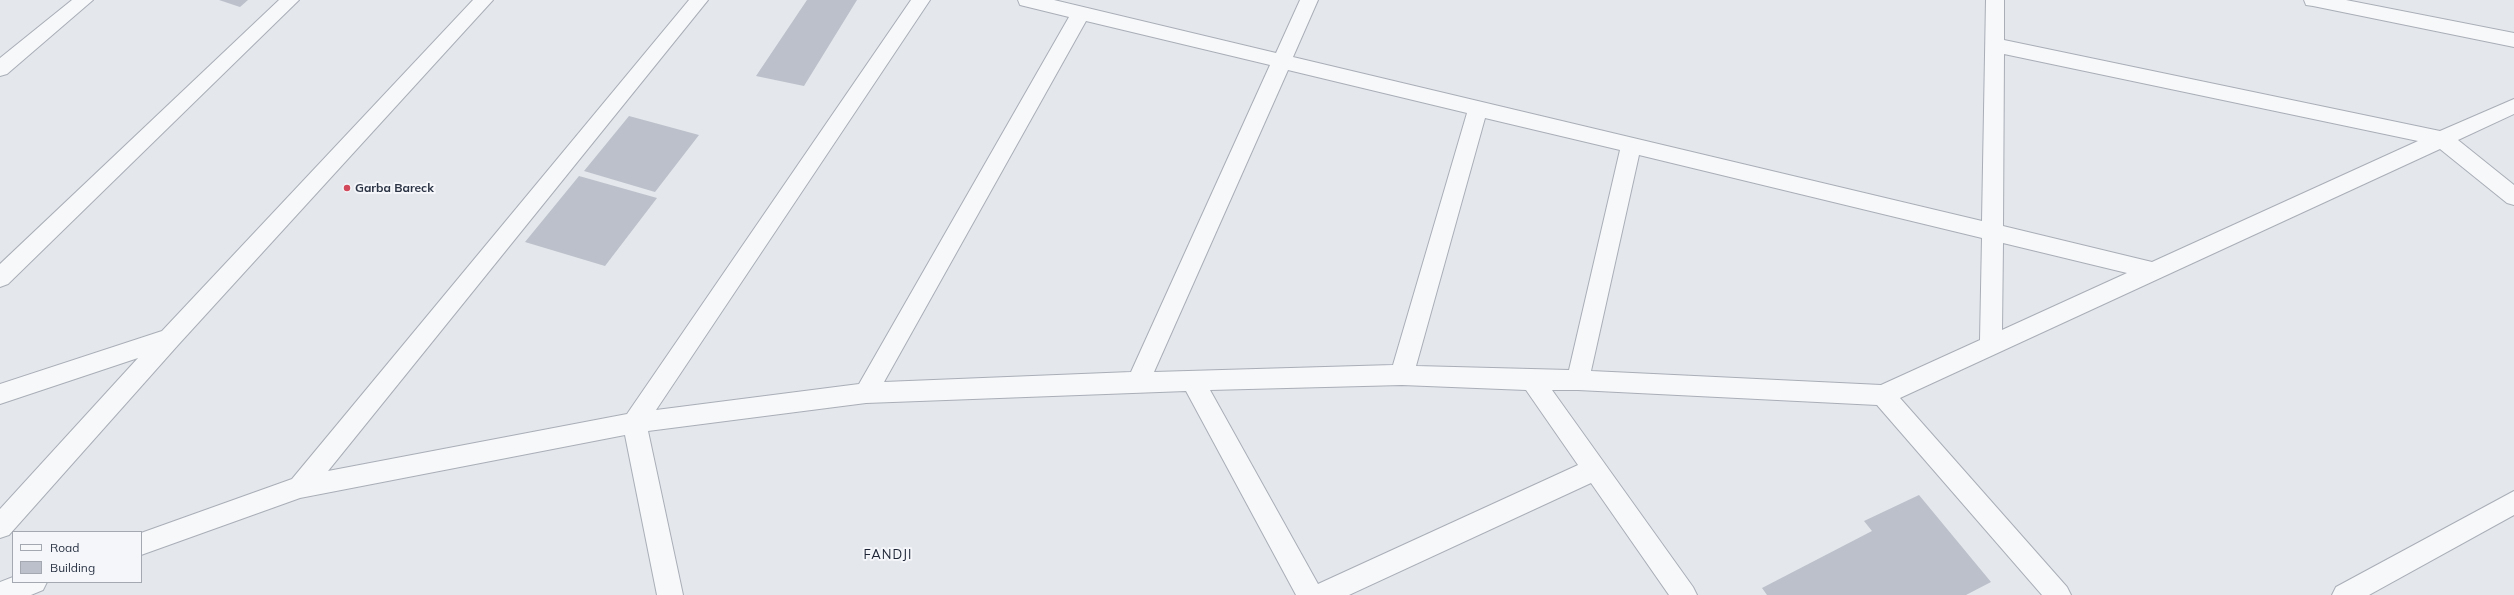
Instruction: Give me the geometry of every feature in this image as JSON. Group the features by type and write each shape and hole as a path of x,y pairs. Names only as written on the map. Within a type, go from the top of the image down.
{"street":[{"path":"0,69 84,0"},
{"path":"0,278 290,0"},
{"path":"0,527 170,338 484,0"},
{"path":"300,487 699,0"},
{"path":"670,595 634,423 921,0"},
{"path":"1027,0 2153,271"},
{"path":"1138,382 1309,0"},
{"path":"1991,345 1991,232 1995,0"},
{"path":"2313,0 2514,40"},
{"path":"866,393 1081,13"},
{"path":"1994,45 2442,139 2514,197"},
{"path":"142,544 300,487 634,423 866,393 1138,382 1402,375 1532,380 1578,380 1883,395 2514,106"},
{"path":"1402,375 1478,108"},
{"path":"1578,380 1631,145"},
{"path":"0,394 170,338"},
{"path":"1532,380 1684,595"},
{"path":"1193,381 1310,595"},
{"path":"1883,395 2058,595"},
{"path":"1322,595 1595,469"},
{"path":"2345,595 2514,502"},
{"path":"0,594 31,583"}],"building":[{"path":"219,0 248,0 240,7"},
{"path":"807,0 857,0 804,86 756,76"},
{"path":"629,116 699,135 655,192 584,171"},
{"path":"579,176 657,198 605,266 525,242"},
{"path":"1919,495 1991,582 1966,595 1767,595 1762,588 1872,531 1864,521"}],"place":[{"name":"Garba Bareck","path":"347,188"}],"district":[{"name":"FANDJI","path":"888,555"}]}
